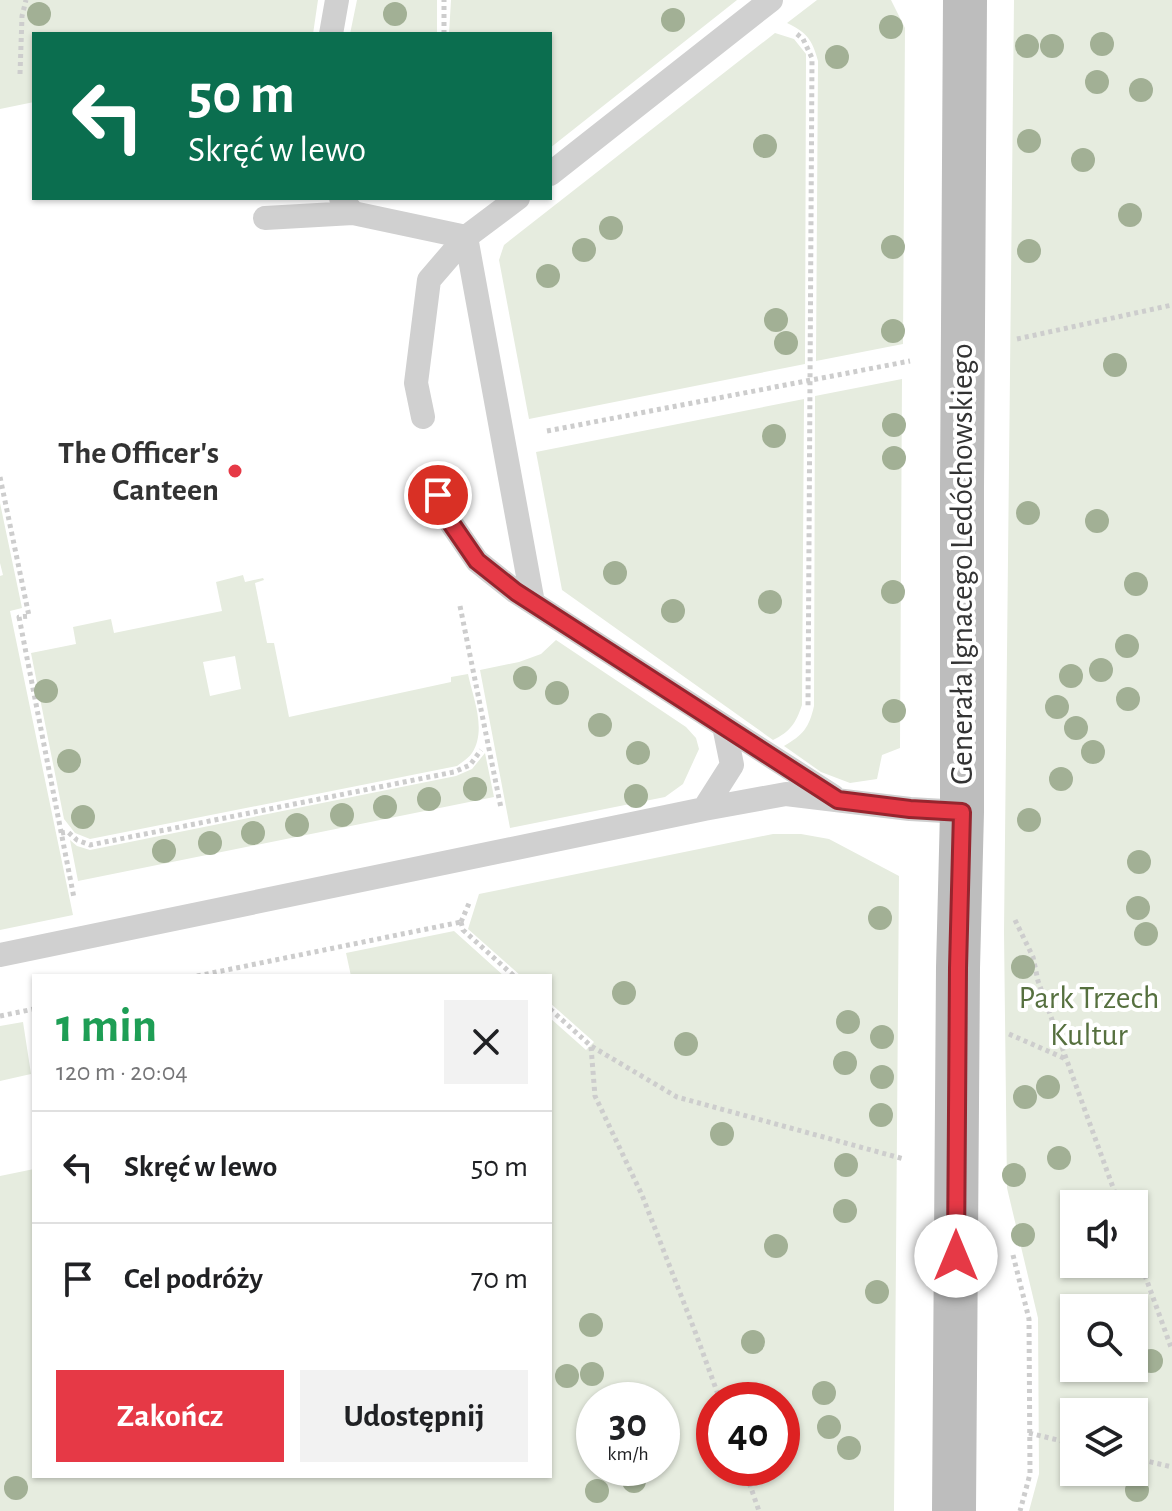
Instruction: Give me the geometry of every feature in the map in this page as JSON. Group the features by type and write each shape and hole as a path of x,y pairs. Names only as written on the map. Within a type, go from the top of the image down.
{"street":[{"name":"Generała Ignacego Ledóchowskiego","path":"954,1511 957,984 962,812 965,0"}],"lane":[{"path":"331,32 337,0"},
{"path":"552,172 771,0"},
{"path":"423,417 416,383 429,280 466,237 515,200"},
{"path":"265,218 347,206 466,237"},
{"path":"466,237 533,603"},
{"path":"438,495 440,507 477,561 516,592 838,800"},
{"path":"704,809 732,765 724,726"},
{"path":"0,955 786,794 962,812"}],"path":[{"path":"20,74 22,16 26,0"},
{"path":"444,0 444,32"},
{"path":"795,33 803,39 812,58 808,706"},
{"path":"1003,342 1172,305"},
{"path":"503,440 923,359"},
{"path":"0,477 29,616 19,617 82,938"},
{"path":"459,599 502,813"},
{"path":"61,833 68,832 90,845 166,830 454,772 470,765 481,750"},
{"path":"1007,915 1016,921 1033,957 1038,981 1114,1190"},
{"path":"207,974 461,922 463,930 512,974"},
{"path":"0,1016 32,1009"},
{"path":"552,1011 591,1046 677,1097 908,1160"},
{"path":"999,1029 1067,1059"},
{"path":"591,1046 595,1096 642,1195 713,1382"},
{"path":"1146,1278 1172,1350"},
{"path":"1029,1433 1060,1441"},
{"path":"1148,1461 1172,1467"},
{"path":"750,1486 759,1511"}],"green space":[{"path":"0,0 318,0 313,32 32,32 32,102 0,109"},
{"path":"357,0 437,0 437,32 350,32"},
{"path":"451,0 737,0 552,146 552,32 449,32"},
{"path":"817,0 891,0 905,28 903,344 816,361 818,61 808,38 787,23"},
{"name":"Park Trzech Kultur","path":"1014,0 1172,0 1172,1511 1029,1511 1039,1474 1038,1318 1007,1188 1004,932"},
{"path":"775,33 794,39 806,54 805,364 529,419 499,260 504,245"},
{"path":"902,379 900,748 882,755 877,779 850,783 821,772 784,746 804,730 814,706 815,396"},
{"path":"804,399 802,705 792,726 773,740 562,590 536,452"},
{"path":"0,503 22,608 10,611 73,915 0,930 0,576 3,575 0,563"},
{"path":"243,575 245,582 263,578 255,583 267,643 274,643 289,717 451,682 451,677 468,674 479,724 472,753 457,766 90,839 75,833 64,819 31,653 76,644 73,627 111,619 114,633 222,611 216,582","holes":["235,656 241,689 210,696 203,662"]},
{"path":"556,640 686,727 696,738 699,749 683,784 665,797 510,828 480,670 541,654"},
{"path":"485,753 494,797 78,881 70,840 90,850 456,776 472,769"},
{"path":"773,834 801,834 829,839 899,876 894,1511 0,1511 0,1176 32,1169 32,1478 552,1478 552,1020 586,1050 594,1042 552,1005 552,974 519,974 468,929 479,894"},
{"path":"454,931 502,974 351,974 346,953"},
{"path":"23,1022 31,1074 0,1081 0,1026"}],"place":[{"name":"The Officer's Canteen","path":"235,471"}],"route":[{"path":"438,495 440,507 477,561 516,592 838,800 962,812 956,1256"}]}
